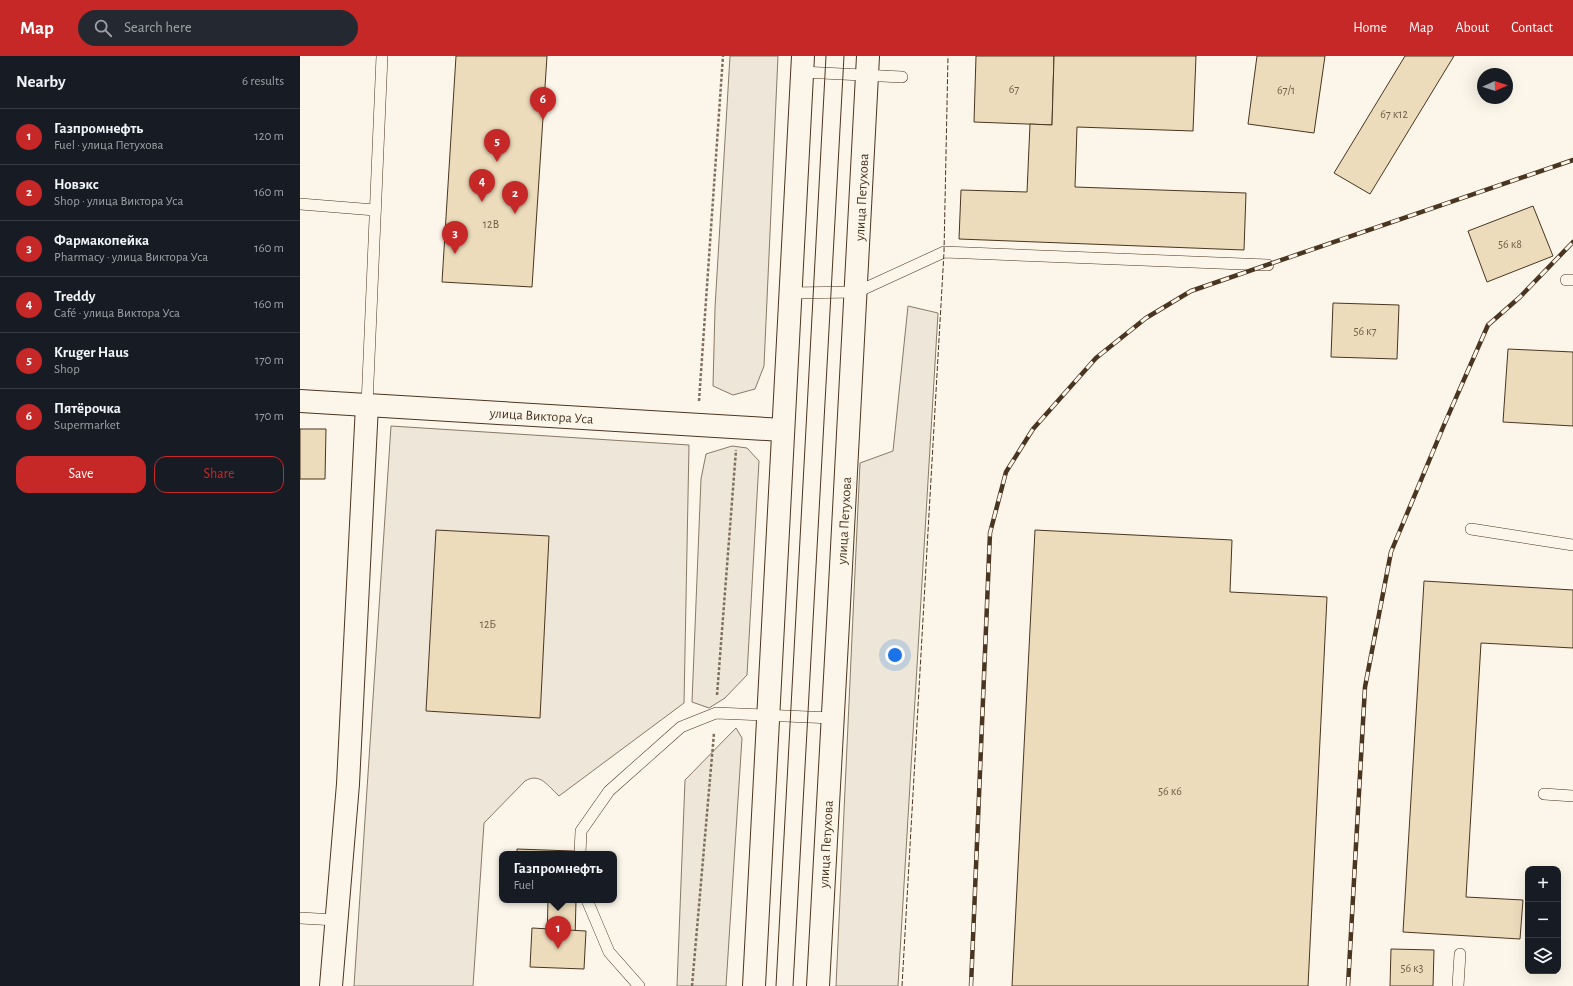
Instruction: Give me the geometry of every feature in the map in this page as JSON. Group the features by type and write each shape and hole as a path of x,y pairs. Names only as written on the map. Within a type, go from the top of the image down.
{"main road":[{"path":"754,986 803,64"},
{"name":"улица Петухова","path":"818,986 857,292 868,66"},
{"name":"улица Виктора Уса","path":"300,401 783,430"},
{"path":"331,986 348,784 367,405"}],"lane":[{"path":"367,405 382,56"},
{"path":"803,64 868,66 902,77"},
{"path":"300,204 375,210"},
{"path":"790,293 857,292 944,252 1268,265"},
{"path":"1471,529 1573,545"},
{"path":"580,851 581,831 609,791 681,727 716,713 832,718"},
{"path":"1544,794 1573,796"},
{"path":"588,903 609,952 639,986"},
{"path":"300,918 336,920"},
{"path":"1458,986 1460,954"}],"path":[{"path":"697,425 723,56"}],"shaded area":[{"path":"730,56 778,56 764,366 755,389 733,395 713,386 715,308"},
{"path":"908,306 938,313 898,986 836,986 860,463 893,451"},
{"path":"391,426 689,445 684,703 559,796 544,781 535,778 530,779 525,781 484,823 473,986 354,986"},
{"path":"732,446 747,448 759,461 747,675 725,698 709,708 692,702 701,479 706,454"},
{"path":"736,728 742,738 726,986 677,986 685,780"}],"building":[{"path":"456,56 547,56 532,287 442,282"},
{"path":"976,56 1054,56 1052,125 974,122"},
{"path":"1054,56 1196,56 1193,131 1077,127 1075,187 1246,193 1244,250 959,239 961,190 1027,192 1030,124 1052,125"},
{"path":"1257,56 1325,56 1314,133 1248,124"},
{"path":"1405,56 1454,56 1370,194 1334,173"},
{"path":"1533,206 1553,256 1487,282 1468,231"},
{"path":"1333,303 1399,305 1397,359 1331,357"},
{"path":"1508,349 1573,352 1573,426 1503,422"},
{"path":"300,429 326,429 325,479 300,479"},
{"path":"436,530 549,536 540,718 426,711"},
{"path":"1035,530 1232,540 1230,592 1327,597 1308,986 1012,986"},
{"path":"1424,581 1573,590 1573,648 1481,643 1466,897 1523,900 1520,939 1403,932"},
{"path":"517,849 572,851 517,851"},
{"path":"548,903 576,903 575,941 547,940"},
{"path":"532,928 586,931 584,969 530,967"},
{"path":"1391,949 1434,950 1433,986 1390,986"}],"tram line":[{"path":"776,986 826,56"},
{"path":"793,986 844,56"}],"railway":[{"path":"971,986 990,533 1006,472 1033,429 1096,358 1146,318 1191,291 1573,160"},
{"path":"1348,986 1365,687 1391,552 1488,325 1520,297 1573,242"}],"fence":[{"path":"902,986 944,252 948,56"}],"place":[{"name":"Пятёрочка","path":"543,120"},
{"name":"Kruger Haus","path":"497,162"},
{"name":"Treddy","path":"482,202"},
{"name":"Новэкс","path":"515,214"},
{"name":"Фармакопейка","path":"455,254"},
{"name":"Газпромнефть","path":"558,949"}]}
